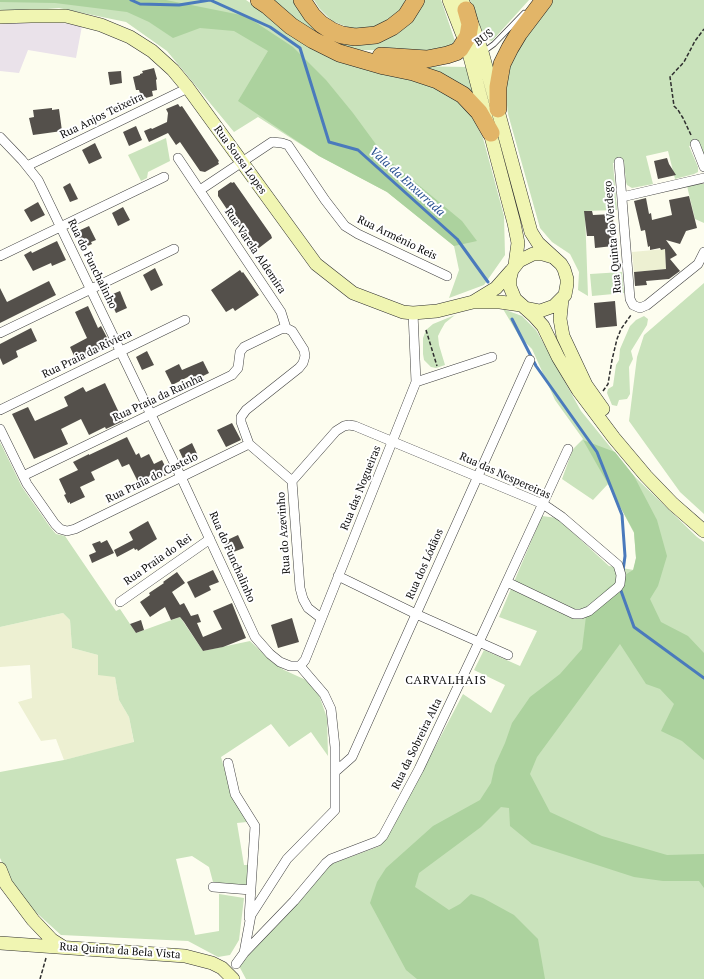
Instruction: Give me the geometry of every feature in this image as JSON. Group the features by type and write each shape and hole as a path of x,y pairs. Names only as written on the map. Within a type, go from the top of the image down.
{"highway":[{"path":"259,0 291,26 312,40 339,53 384,66 413,72 437,80 463,95 479,112 491,133"},
{"path":"302,0 312,15 321,24 332,31 355,38 376,35 392,28 406,16 416,0"},
{"path":"498,109 498,87 502,64 536,4"},
{"path":"347,55 427,59 452,54 460,49 470,52 470,24 464,5"}],"main road":[{"path":"449,0 470,52 498,109 528,225 538,243 564,269 567,279 566,290 562,299 560,319 570,353 586,385 607,416 636,453 662,484 704,522"},
{"name":"Rua Sousa Lopes","path":"0,18 66,16 101,25 130,37 152,51 173,70 188,88 316,264 353,293 403,312 413,313 437,311 473,302 496,288 514,267"},
{"path":"470,52 517,238 518,248 510,278 510,287 515,299 543,326 558,357 578,390 614,438 646,476 673,504 704,531"},
{"path":"514,267 523,258 533,254 543,254 553,257"},
{"path":"523,306 535,311 545,310 554,306 562,299"},
{"name":"Rua Sousa Lopes","path":"473,302 523,306"},
{"path":"0,869 11,892 32,920 41,940 24,940 5,944"},
{"name":"Rua Quinta da Bela Vista","path":"41,940 58,944 66,948 185,956 200,959 219,966 232,978"}],"street":[{"name":"Rua Anjos Teixeira","path":"27,166 188,88"},
{"name":"Rua do Funchalinho","path":"0,137 38,180 181,477 257,640 280,662 290,666 300,666"},
{"name":"Rua Arménio Reis","path":"241,162 272,142 277,141 288,145 325,200 345,226 358,234 446,276"},
{"path":"695,144 704,167"},
{"name":"Rua Varela Aldemira","path":"178,158 281,312 286,328"},
{"path":"200,190 241,162"},
{"name":"Rua Quinta do Verdego","path":"619,162 630,299 636,307"},
{"path":"0,256 164,177"},
{"path":"622,197 704,178"},
{"path":"0,333 174,249"},
{"path":"636,307 644,308 693,269 698,264 704,252"},
{"name":"Rua das Nogueiras","path":"300,666 304,660 416,382 413,313"},
{"name":"Rua Praia da Riviera","path":"0,410 185,320"},
{"name":"Rua Praia da Rainha","path":"23,476 232,375 238,368 240,352 244,347 286,328"},
{"name":"Rua do Azevinho","path":"286,328 291,329 294,333 304,350 305,359 299,368 243,413 241,422 249,444 292,481 300,588 303,599 308,608 321,618"},
{"path":"416,382 492,357"},
{"name":"Rua dos Lódãos","path":"335,772 352,757 530,360"},
{"name":"Rua das Nespereiras","path":"292,481 336,431 344,426 354,426 543,504 562,517 618,565 621,575 620,584 589,611 578,615 507,582"},
{"path":"0,429 23,476"},
{"name":"Rua Praia do Castelo","path":"23,476 55,524 64,530 75,529 249,444"},
{"name":"Rua da Sobreira Alta","path":"244,953 294,901 326,863 331,859 378,841 383,836 419,769 480,642 568,449"},
{"name":"Rua Praia do Rei","path":"120,602 210,539"},
{"path":"338,576 416,614 508,655"},
{"path":"249,921 251,915 287,859 336,810 335,747 331,709 324,694 300,666"},
{"path":"228,763 235,794 255,826 249,921 244,953 236,964 232,978"},
{"path":"213,887 251,890"},
{"path":"219,966 236,964"}],"lane":[{"name":"BUS","path":"470,52 494,44 536,4"},
{"path":"427,59 450,61"}],"path":[{"path":"695,144 683,118 674,106 670,77 684,62 695,41 704,29"},
{"path":"602,392 607,387 617,339 636,307"},
{"path":"426,330 438,368"},
{"path":"40,979 41,940"}],"shaded area":[{"path":"18,22 63,23 82,26 76,58 28,50 19,73 0,71 0,24"}],"green space":[{"path":"0,0 246,0 278,22 463,99 483,138 504,216 505,255 484,285 449,298 459,270 454,246 387,192 319,156 258,117 234,132 167,51 126,22 59,8 0,13"},
{"path":"0,0 166,0 246,16 293,47 326,80 353,113 386,158 462,221 477,241 454,246 387,192 319,156 238,101 268,51 234,31 200,28 173,38 149,22 127,12 55,3 0,2"},
{"path":"270,0 296,0 364,44 422,0 441,0 455,41 447,49 424,51 362,50 341,47 319,37"},
{"path":"314,0 405,0 402,9 383,24 370,29 350,28 332,21 319,8"},
{"path":"470,0 529,0 492,41 485,39"},
{"path":"551,0 704,0 704,155 699,143 689,146 698,167 698,172 675,179 668,151 646,156 653,184 632,188 627,185 626,182 624,161 613,163 617,210 585,211 588,296 578,290 579,272 570,254 552,242 540,228 508,114 505,87 508,70 523,39"},
{"path":"410,66 467,67 475,96"},
{"path":"166,138 170,161 148,172 147,178 141,181 128,155"},
{"path":"704,184 704,223 695,219 687,186"},
{"path":"665,249 666,269 634,272 632,252"},
{"path":"622,272 624,293 592,296 590,274"},
{"path":"704,283 704,514 680,492 629,421 637,357 644,335"},
{"path":"503,309 522,316 536,330 581,411 634,476 704,542 704,979 246,979 239,966 329,865 380,846 392,829 463,694 491,713 505,685 474,670 484,650 520,666 537,631 499,617 542,516 557,518 609,566 634,570 636,558 634,533 608,484 593,500 562,479 573,449 583,439 555,400 532,349 519,336"},
{"path":"455,315 445,323 438,336 445,365 436,368 431,367 424,360 423,354 423,338 426,330 433,324"},
{"path":"644,316 648,319 647,325 631,351 633,359 629,367 630,394 627,399 619,400 617,406 612,405 607,393 608,389 613,386 620,349 630,326 636,320"},
{"path":"583,440 615,452 634,476 657,520 667,556 658,586 650,599 661,622 688,636 704,653 704,760 682,741 661,731 674,704 660,689 646,684 620,644 537,757 530,774 550,812 602,836 667,855 704,854 704,888 699,881 663,881 634,877 532,844 510,826 509,808 501,807 481,827 419,873 415,887 449,910 460,904 471,894 483,898 514,915 538,939 545,979 417,979 406,970 370,903 377,882 386,868 433,826 480,800 491,783 495,765 512,723 530,697 560,674 582,649 587,608 608,588 633,570 636,558 634,532"},
{"path":"0,442 22,487 50,527 56,534 65,536 116,611 120,609 136,633 180,617 203,651 250,641 272,662 284,670 306,680 319,695 327,718 328,756 311,732 289,747 271,724 221,757 233,798 247,822 237,823 244,865 250,865 249,887 213,882 209,867 192,856 176,859 195,935 219,931 219,894 244,898 239,940 230,955 218,957 188,941 61,935 18,896 0,858 0,772 64,760 134,742 129,717 119,700 115,677 98,675 98,655 72,648 70,620 63,613 0,627"},
{"path":"63,613 70,620 72,648 98,655 115,677 119,700 129,717 134,743 64,760 56,739 41,741 18,702 32,698 30,665 0,667 0,627"}],"building":[{"path":"154,68 157,79 157,90 152,91 153,96 142,99 139,90 136,90 133,77 143,73 142,71"},
{"path":"121,71 122,83 110,85 108,72"},
{"path":"178,104 180,107 182,106 219,161 219,164 205,172 200,171 180,142 176,145 168,133 149,142 144,131 167,122 168,113 166,109"},
{"path":"52,108 52,110 59,109 62,131 33,135 29,118 34,117 33,110"},
{"path":"136,126 142,140 129,146 123,132"},
{"path":"95,143 102,158 89,164 82,150"},
{"path":"667,158 676,175 658,179 654,161"},
{"path":"231,182 234,182 271,235 272,238 255,251 218,196 218,191"},
{"path":"70,183 78,199 70,202 63,187"},
{"path":"689,196 697,228 686,231 680,244 666,240 677,255 670,259 680,271 669,279 646,281 647,285 635,286 634,272 666,269 665,249 661,250 660,248 650,250 650,246 648,247 645,230 641,231 634,201 646,198 649,214 651,213 652,220 672,215 669,200"},
{"path":"38,202 45,215 31,222 24,210"},
{"path":"123,207 130,220 118,226 112,213"},
{"path":"584,211 592,211 593,215 613,214 613,246 595,248 594,236 587,236"},
{"path":"89,226 96,240 91,242 92,244 83,248 76,232"},
{"path":"57,241 66,260 52,266 51,263 33,271 24,255 31,251 32,253"},
{"path":"155,268 163,285 151,291 143,275"},
{"path":"240,270 259,295 235,311 233,308 226,312 211,290"},
{"path":"49,281 56,295 0,323 0,288 7,302"},
{"path":"120,291 127,308 116,313 108,296"},
{"path":"615,301 617,326 596,328 594,303"},
{"path":"88,306 98,328 101,326 112,347 77,362 70,347 87,338 75,312"},
{"path":"31,328 37,341 16,351 18,357 3,365 0,358 0,344"},
{"path":"147,351 154,365 142,370 136,357"},
{"path":"203,361 209,373 195,380 192,375 172,385 165,371 179,364 182,370"},
{"path":"105,383 123,421 106,429 105,427 89,435 81,419 61,429 68,444 34,459 12,414 28,407 35,421 68,406 64,397 83,387 86,392"},
{"path":"232,423 241,440 226,447 217,430"},
{"path":"127,437 136,455 139,453 141,458 149,454 154,464 162,460 169,474 155,480 152,475 138,482 129,464 122,467 118,459 91,472 95,480 80,487 85,497 70,504 70,502 68,503 64,495 66,494 59,479 78,470 73,462"},
{"path":"192,443 199,458 186,465 179,450"},
{"path":"148,521 157,539 138,551 134,548 117,557 114,550 133,540 129,532"},
{"path":"238,535 244,548 228,554 223,542"},
{"path":"107,540 114,553 92,563 89,555 96,552 92,544 100,541 101,543"},
{"path":"213,570 219,582 209,586 211,590 195,598 187,582"},
{"path":"177,572 185,583 172,592 180,605 184,603 191,616 198,614 201,622 197,623 203,637 222,629 213,611 232,603 246,638 223,647 203,651 180,617 171,620 165,607 150,617 140,602 150,595 149,593"},
{"path":"292,618 299,642 278,648 271,625"},
{"path":"141,620 144,630 136,633 130,624"}],"waterway":[{"name":"Vala da Enxurrada","path":"131,0 140,4 179,5 210,0 270,27 300,48 329,142 358,150 457,239 488,282"},
{"name":"Vala da Enxurrada","path":"512,319 536,366 597,452 622,515 625,556 623,571"},
{"name":"Vala da Enxurrada","path":"620,588 634,627 704,678"}],"district":[{"name":"CARVALHAIS","path":"446,681"}]}
